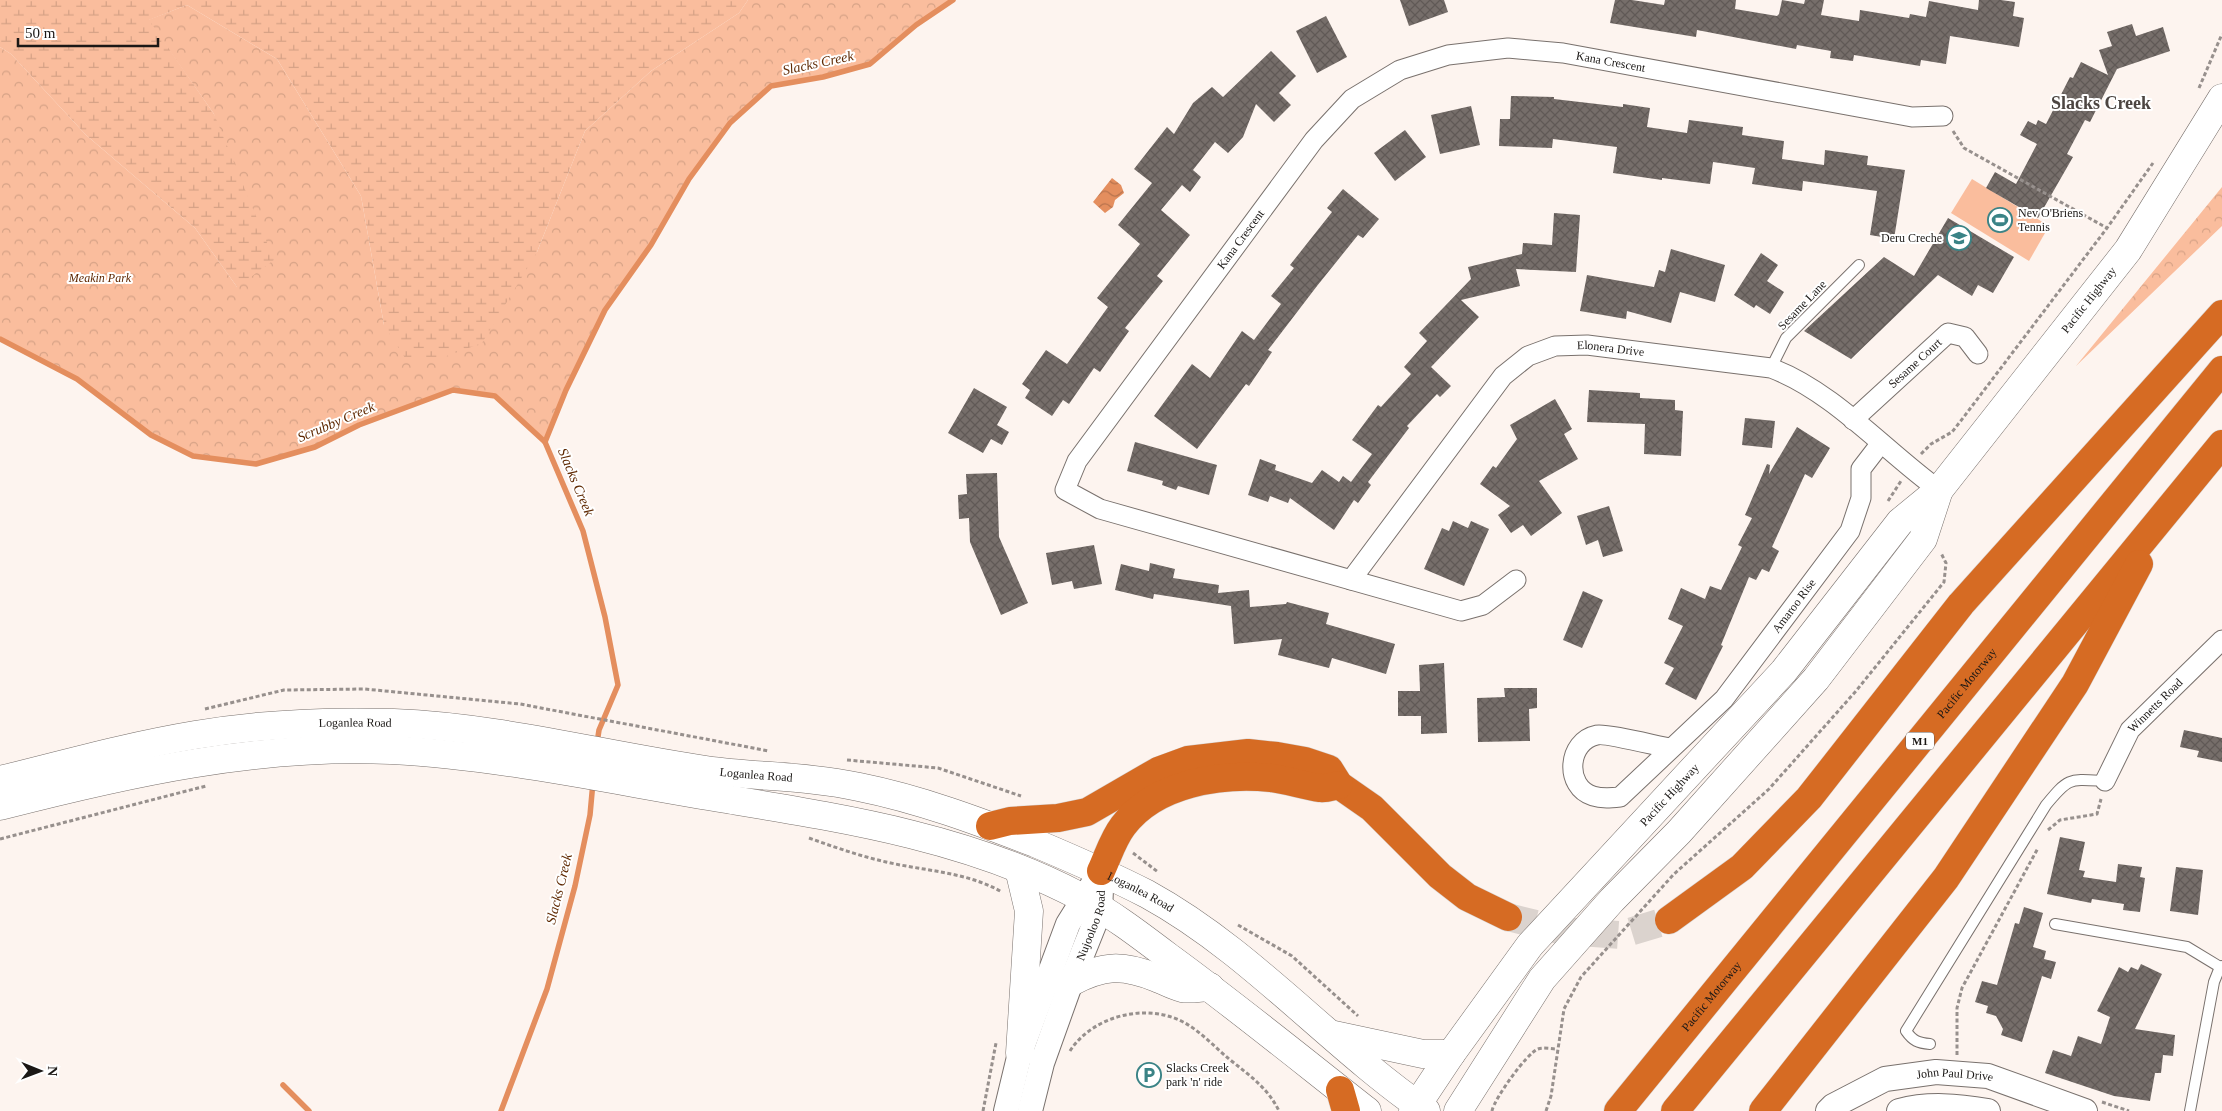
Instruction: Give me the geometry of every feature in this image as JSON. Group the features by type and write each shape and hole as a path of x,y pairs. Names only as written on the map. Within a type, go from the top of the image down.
{"highway":[{"path":"1669,920 1742,867 1809,798 1961,604 2222,314"},
{"name":"Pacific Motorway","path":"1618,1111 2222,370"},
{"path":"1675,1111 2222,444"},
{"path":"1763,1111 1946,878 2075,684 2166,512"},
{"path":"990,826 1010,821 1058,818 1087,812 1158,771 1188,760 1248,753 1306,761 1329,769 1339,785 1372,808 1440,876 1467,897 1508,917"},
{"path":"1102,871 1123,826 1136,812 1170,791 1194,783 1247,777 1293,782 1322,788 1339,785"}],"main road":[{"name":"Pacific Highway","path":"1418,1109 1451,1054 1530,946 1784,671 1900,522 1939,490 2128,250 2209,96"},
{"name":"Pacific Highway","path":"1458,1111 1542,979 1612,900 1686,825 1816,679 1923,539 1939,490"},
{"name":"Loganlea Road","path":"0,780 94,756 197,734 297,724 394,723 487,746 706,783 839,818 926,836 1020,869 1092,904 1129,928 1210,987 1343,1100 1368,1111"},
{"name":"Loganlea Road","path":"0,806 97,781 197,762 292,751 487,746"},
{"name":"Loganlea Road","path":"706,783 812,779 859,787 906,799 990,826 1102,871 1151,896 1209,934 1281,990 1418,1109"},
{"path":"1020,869 1029,910 1020,1053"},
{"path":"1071,982 1090,972 1105,968 1123,967 1138,970 1183,988 1210,987"},
{"path":"1332,1034 1423,1054 1451,1054"}],"street":[{"name":"Kana Crescent","path":"1516,580 1483,605 1461,611 1100,510 1065,490 1077,460 1314,140 1352,99 1400,70 1448,55 1508,48 1563,54 1912,118 1943,116"},
{"name":"Sesame Court","path":"1853,420 1948,333 1964,337 1978,354"},
{"name":"Elonera Drive","path":"1351,580 1503,376 1528,356 1555,346 1587,346 1771,368 1792,376 1815,389 1909,468 1939,490"},
{"name":"Amaroo Rise","path":"1670,748 1598,734 1586,740 1577,749 1572,761 1574,774 1580,788 1591,796 1604,798 1620,797 1724,699 1850,531 1861,498 1861,469 1881,443"},
{"name":"Winnetts Road","path":"2105,781 2130,730 2222,640"},
{"name":"Nujooloo Road","path":"1030,1111 1042,1063 1071,982 1102,871"},
{"name":"Nujooloo Road","path":"1006,1111 1020,1053 1068,924 1092,904"},
{"name":"John Paul Drive","path":"1828,1111 1833,1106 1885,1079 1936,1072 1988,1076 2085,1111"},
{"path":"1899,1111 1934,1106 1961,1106 1988,1111"}],"lane":[{"name":"Sesame Lane","path":"1771,368 1786,338 1859,265"},
{"path":"1930,1044 1918,1043 1911,1039 1906,1031 2046,805 2062,784 2074,779 2105,781"},
{"path":"2054,924 2187,947 2221,967 2214,982 2190,1111"}],"path":[{"path":"2209,96 2222,34"},
{"path":"1943,116 1964,148 2107,228"},
{"path":"1900,522 1882,509 1909,468 1931,444 1952,432 2107,228 2158,156"},
{"path":"1546,1111 1552,1096 1564,1009 1581,978 1674,874 1769,789 1856,691 1944,582 1946,572 1943,554 1923,539"},
{"path":"591,717 616,722"},
{"path":"2044,838 2048,830 2060,820 2097,814 2105,781"},
{"path":"0,839 211,785"},
{"path":"804,836 886,862 951,874 992,886 1006,894"},
{"path":"1114,842 1128,849 1162,876"},
{"path":"1961,1074 1957,1059 1956,1008 1962,988 2039,846"},
{"path":"1236,924 1292,956 1353,1013 1362,1018"},
{"path":"1067,1055 1075,1042 1086,1032 1099,1025 1138,1012 1160,1014 1186,1023 1262,1086 1279,1111"},
{"path":"983,1111 996,1039"},
{"path":"1492,1111 1497,1096 1532,1053 1544,1048 1557,1049"}],"green space":[{"path":"0,0 748,0 739,13 651,71 585,131 537,252 482,343 444,357 405,358 384,325 361,196 277,59 187,5 149,20 214,114 274,260 237,287 195,228 86,135 11,54 0,47"},
{"name":"Meakin Park","path":"748,0 953,0 916,25 870,64 823,77 771,86 730,123 689,179 651,245 605,310 566,390 545,442 495,396 453,390 359,425 315,447 256,464 193,456 151,435 77,379 0,339 0,47 11,54 86,135 195,228 237,287 214,114 148,20 187,5 277,59 361,196 384,325 537,252 585,131 651,71 739,13"},
{"name":"Nev O'Briens Tennis","path":"1972,179 2049,226 2029,261 1951,213"},
{"path":"2222,187 2222,226 2076,366"}],"water":[{"path":"1112,178 1121,185 1124,193 1115,200 1113,207 1105,213 1093,202"}],"building":[{"path":"1400,0 1444,0 1448,12 1409,26"},
{"path":"1615,0 1632,0 1664,5 1665,0 1736,0 1735,9 1777,16 1782,0 1804,4 1805,0 1824,0 1821,15 1859,21 1860,10 1909,18 1910,14 1926,17 1929,1 1978,10 1979,0 2001,0 2015,2 2013,16 2024,18 2019,47 1950,36 1946,64 1921,60 1920,66 1854,55 1853,61 1830,58 1831,51 1797,45 1796,49 1697,30 1696,37 1610,23"},
{"path":"1326,16 1347,57 1317,73 1296,31"},
{"path":"2132,24 2136,36 2163,27 2170,51 2117,69 2090,122 2085,120 2067,154 2073,157 2038,218 1986,188 1995,172 2016,184 2037,144 2020,135 2028,121 2036,125 2038,120 2046,124 2070,77 2073,78 2081,62 2108,75 2099,50 2112,46 2107,32"},
{"path":"1271,51 1296,76 1279,93 1291,105 1274,122 1256,104 1243,137 1228,153 1215,142 1193,170 1201,177 1190,192 1182,185 1161,210 1190,235 1157,276 1163,281 1125,328 1129,331 1100,372 1094,368 1069,404 1063,400 1052,416 1025,398 1030,390 1022,384 1046,350 1067,364 1108,307 1097,298 1140,244 1118,225 1152,183 1134,169 1167,127 1174,134 1193,103 1212,87 1223,97"},
{"path":"1511,96 1554,97 1554,99 1623,107 1623,104 1650,108 1647,127 1687,133 1689,120 1743,127 1742,135 1784,141 1782,159 1824,165 1825,150 1868,156 1867,165 1905,170 1894,239 1870,235 1877,191 1803,181 1802,191 1752,184 1755,168 1713,162 1710,184 1662,178 1662,180 1613,173 1617,147 1553,139 1552,148 1499,146 1500,119 1510,119"},
{"path":"1471,106 1480,145 1440,154 1431,115"},
{"path":"1405,130 1426,157 1395,181 1374,153"},
{"path":"1343,189 1379,219 1363,238 1358,235 1317,286 1268,350 1272,352 1249,386 1246,384 1197,449 1154,416 1192,364 1210,378 1242,331 1254,340 1281,304 1271,296 1294,268 1290,265 1332,212 1327,208"},
{"path":"1554,213 1580,215 1576,272 1516,269 1520,286 1461,300 1479,317 1431,367 1451,386 1440,397 1437,394 1407,426 1409,428 1368,482 1371,485 1358,503 1354,500 1334,530 1290,498 1288,503 1270,496 1268,502 1248,495 1260,459 1276,465 1275,470 1312,483 1322,470 1339,482 1343,476 1351,482 1372,454 1352,440 1378,405 1381,407 1411,374 1404,367 1427,341 1419,333 1471,279 1468,267 1522,254 1523,243 1552,245"},
{"path":"1948,218 2014,257 1993,293 1978,285 1972,296 1938,275 1851,359 1804,331 1884,257 1914,276"},
{"path":"1671,249 1725,265 1715,302 1680,292 1671,323 1627,311 1626,319 1580,311 1587,275 1654,287 1659,270 1665,272"},
{"path":"1761,253 1778,265 1767,281 1784,292 1770,314 1756,305 1754,308 1734,295"},
{"path":"974,388 1007,407 997,425 1009,432 1002,445 991,439 983,453 948,433"},
{"path":"1589,390 1640,393 1640,398 1675,400 1675,410 1683,411 1681,456 1644,454 1645,424 1587,422"},
{"path":"1555,399 1572,429 1564,434 1578,459 1539,481 1562,513 1531,536 1523,525 1511,533 1498,515 1510,506 1480,484 1493,466 1496,468 1517,439 1510,425"},
{"path":"1745,418 1775,421 1772,448 1742,445"},
{"path":"1797,427 1830,448 1812,478 1805,474 1772,547 1779,551 1769,572 1762,569 1756,580 1749,577 1721,645 1723,646 1696,700 1665,684 1674,668 1664,663 1683,626 1668,619 1681,588 1705,599 1710,586 1721,590 1742,547 1738,545 1752,518 1745,515 1767,464 1770,465 1769,474"},
{"path":"1135,442 1217,465 1209,495 1178,486 1176,490 1162,485 1163,481 1127,471"},
{"path":"997,473 999,537 1028,603 1001,615 970,542 969,518 959,519 958,495 967,494 966,474"},
{"path":"1609,506 1623,551 1603,557 1598,540 1586,545 1577,516"},
{"path":"1453,521 1468,528 1471,521 1489,529 1464,586 1424,569 1442,528 1449,531"},
{"path":"1094,545 1102,584 1074,589 1072,581 1052,585 1046,553"},
{"path":"1150,563 1175,569 1173,578 1219,585 1218,593 1249,590 1250,607 1286,604 1287,602 1329,613 1326,624 1395,644 1386,674 1332,658 1329,668 1278,655 1282,639 1234,644 1231,606 1154,594 1153,599 1115,590 1121,564 1149,571"},
{"path":"1583,591 1603,600 1582,648 1563,640"},
{"path":"1444,663 1447,733 1421,734 1421,716 1398,716 1398,691 1420,691 1419,665"},
{"path":"1504,688 1537,688 1537,708 1529,709 1530,741 1478,742 1477,698 1505,697"},
{"path":"2184,730 2222,738 2222,762 2197,757 2199,751 2180,747"},
{"path":"2060,837 2085,842 2079,870 2085,871 2083,877 2116,882 2118,864 2142,867 2140,877 2145,878 2140,912 2123,910 2124,904 2092,899 2091,903 2047,894"},
{"path":"2176,867 2203,870 2198,915 2170,911"},
{"path":"2024,907 2043,913 2033,947 2046,951 2044,959 2056,962 2051,979 2042,976 2022,1042 2001,1035 2003,1029 1996,1016 1986,1013 1988,1006 1975,1002 1982,981 1997,985 2015,923 2019,924"},
{"path":"2141,964 2162,974 2135,1029 2175,1035 2173,1056 2163,1055 2161,1073 2155,1073 2150,1101 2114,1096 2045,1073 2053,1050 2071,1056 2078,1036 2101,1044 2110,1017 2097,1011 2119,967 2128,972 2131,967 2138,970"}],"waterway":[{"name":"Slacks Creek","path":"545,442 566,390 605,310 651,245 689,179 730,123 771,86 823,77 870,64 916,25 953,0"},
{"name":"Scrubby Creek","path":"0,339 77,379 151,435 193,456 256,464 315,447 359,425 453,390 495,396 545,442 583,531 605,617 618,685 599,730 597,743"},
{"name":"Slacks Creek","path":"501,1111 547,989 575,886 590,815 593,782"},
{"name":"Slacks Creek","path":"283,1085 309,1111"}],"tunnel":[{"path":"1508,917 1563,931 1620,935 1669,920"}],"place":[{"name":"Nev O'Briens Tennis","path":"2000,220"},
{"name":"Deru Creche","path":"1959,238"},
{"name":"Slacks Creek park 'n' ride","path":"1149,1075"}],"district":[{"name":"Slacks Creek","path":"2101,103"}]}
